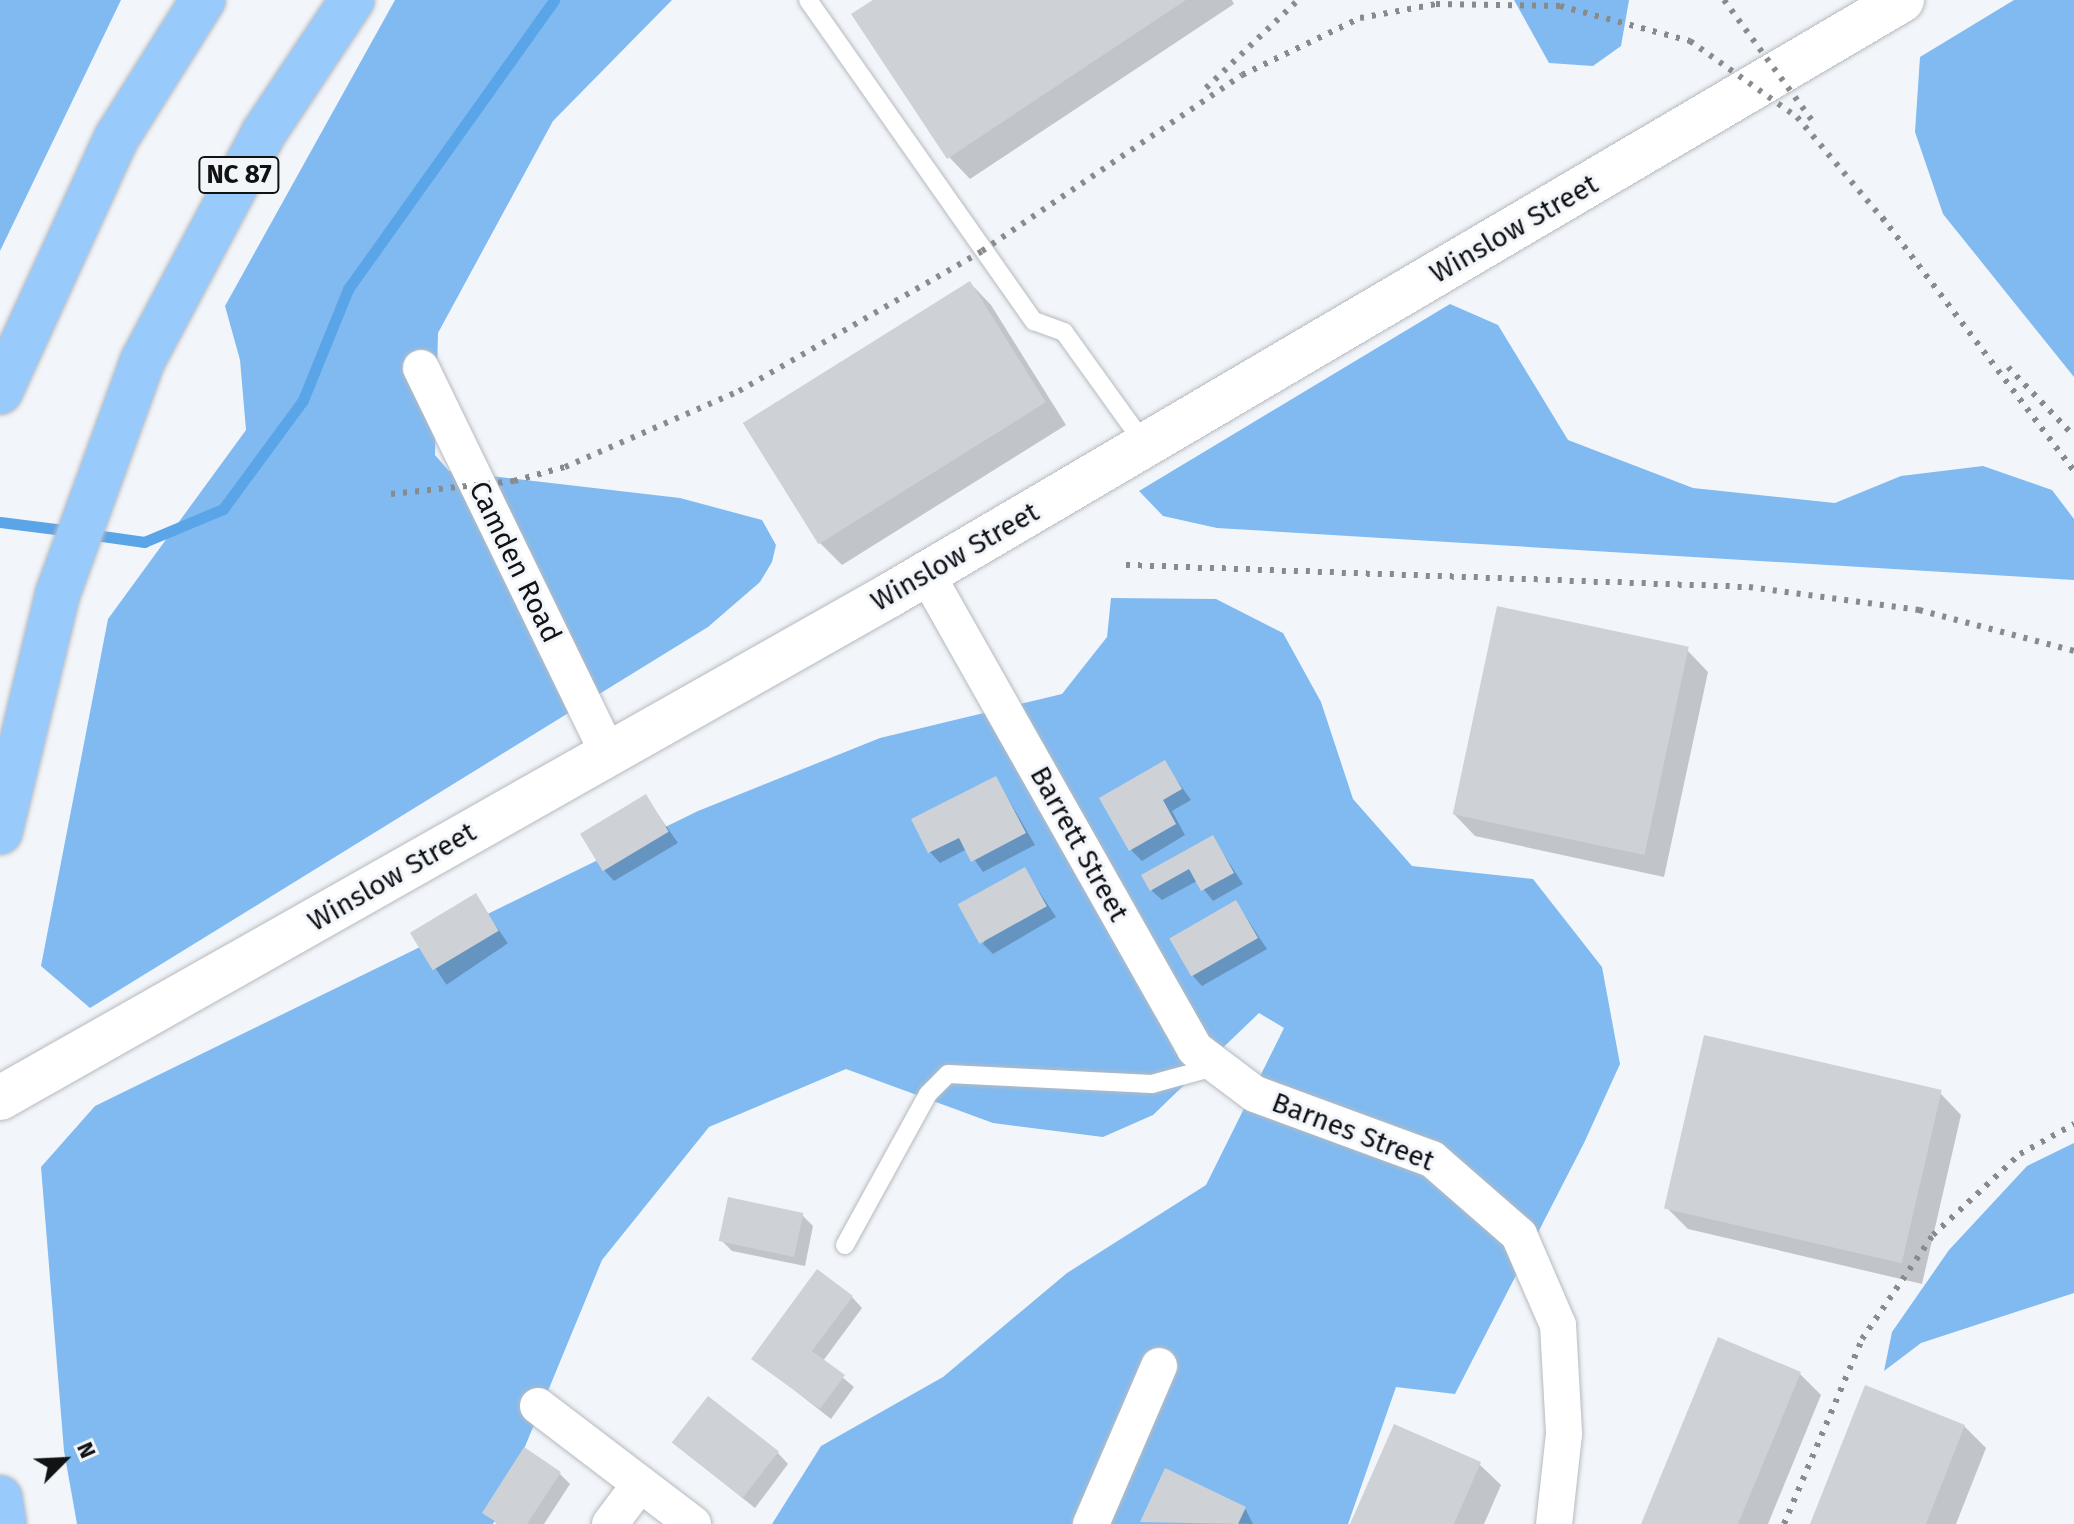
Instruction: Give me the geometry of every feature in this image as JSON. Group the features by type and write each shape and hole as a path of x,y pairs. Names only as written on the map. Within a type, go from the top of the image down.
{"highway":[{"path":"0,392 17,345 117,137 203,0"},
{"name":"NC 87","path":"0,832 58,593 143,360 248,159 352,0"},
{"path":"0,1498 4,1524"}],"street":[{"name":"Winslow Street","path":"0,1098 609,755 1147,446 1902,0"},
{"name":"Camden Road","path":"421,368 609,755"},
{"name":"Barrett Street","path":"926,573 1195,1049 1255,1094"},
{"name":"Barnes Street","path":"1255,1094 1432,1159 1462,1178 1519,1235 1558,1325 1564,1434 1554,1524"},
{"path":"1091,1524 1159,1366"},
{"path":"538,1406 693,1524"},
{"path":"610,1524 640,1484"}],"lane":[{"path":"808,0 1034,321 1064,332 1147,446"},
{"path":"845,1245 928,1094 948,1074 1152,1084 1218,1066"}],"shaded area":[{"path":"0,0 121,0 0,251"},
{"path":"395,0 672,0 553,121 438,333 435,455 449,471 680,498 762,520 776,545 772,562 760,582 708,627 90,1008 41,966 108,619 246,430 240,360 225,306"},
{"path":"1514,0 1629,0 1621,46 1593,66 1549,63"},
{"path":"2014,0 2074,0 2074,377 1943,214 1915,132 1920,57"},
{"path":"1450,304 1498,325 1568,440 1693,488 1835,503 1901,476 1983,466 2052,490 2074,519 2074,580 1217,528 1163,516 1139,491"},
{"path":"1111,598 1216,599 1283,633 1321,702 1353,799 1412,866 1533,879 1602,967 1620,1064 1584,1143 1455,1394 1396,1387 1348,1524 772,1524 821,1446 943,1377 1067,1273 1206,1185 1284,1028 1259,1013 1153,1115 1103,1137 993,1123 846,1069 709,1127 602,1260 493,1524 77,1524 64,1451 41,1167 95,1106 698,811 880,738 1062,694 1107,637"},
{"path":"2074,1143 2074,1293 1921,1343 1884,1371 1892,1332 1949,1250 2027,1166"}],"building":[{"path":"873,0 1186,0 947,159 851,14"},
{"path":"970,281 1046,402 819,544 743,423"},
{"path":"1497,606 1689,647 1644,855 1453,814"},
{"path":"1165,760 1182,789 1163,800 1176,824 1129,851 1099,798"},
{"path":"996,776 1026,833 971,862 959,838 928,853 911,819"},
{"path":"646,794 669,832 603,871 580,834"},
{"path":"1213,835 1234,873 1201,891 1189,869 1150,891 1141,875"},
{"path":"1025,867 1047,906 979,944 958,904"},
{"path":"476,893 499,931 433,970 410,933"},
{"path":"1236,900 1258,938 1191,977 1169,939"},
{"path":"1704,1035 1942,1090 1902,1263 1664,1208"},
{"path":"728,1197 803,1213 794,1257 719,1241"},
{"path":"817,1269 853,1296 812,1351 845,1375 820,1409 751,1359"},
{"path":"1718,1337 1801,1372 1738,1524 1641,1524"},
{"path":"1865,1385 1965,1425 1926,1524 1810,1524"},
{"path":"708,1396 779,1451 743,1498 672,1442"},
{"path":"1394,1424 1481,1462 1454,1524 1350,1524"},
{"path":"524,1447 561,1472 527,1524 499,1524 482,1513"},
{"path":"1165,1468 1246,1507 1238,1524 1140,1522"}],"waterway":[{"path":"88,534 144,542 223,509 303,400 348,289 554,0"},
{"path":"0,522 71,531"}],"railway":[{"path":"1206,88 1298,0"},
{"path":"1724,0 1814,123"},
{"path":"391,494 514,481 565,467 739,391 982,251 1242,75 1360,18 1436,4 1560,6 1690,41 1797,117 1887,224"},
{"path":"1882,217 2074,471"},
{"path":"2008,367 2074,436"},
{"path":"1126,565 1749,587 1919,610 2074,651"},
{"path":"1784,1524 1862,1339 1933,1235 2020,1154 2074,1124"}]}
